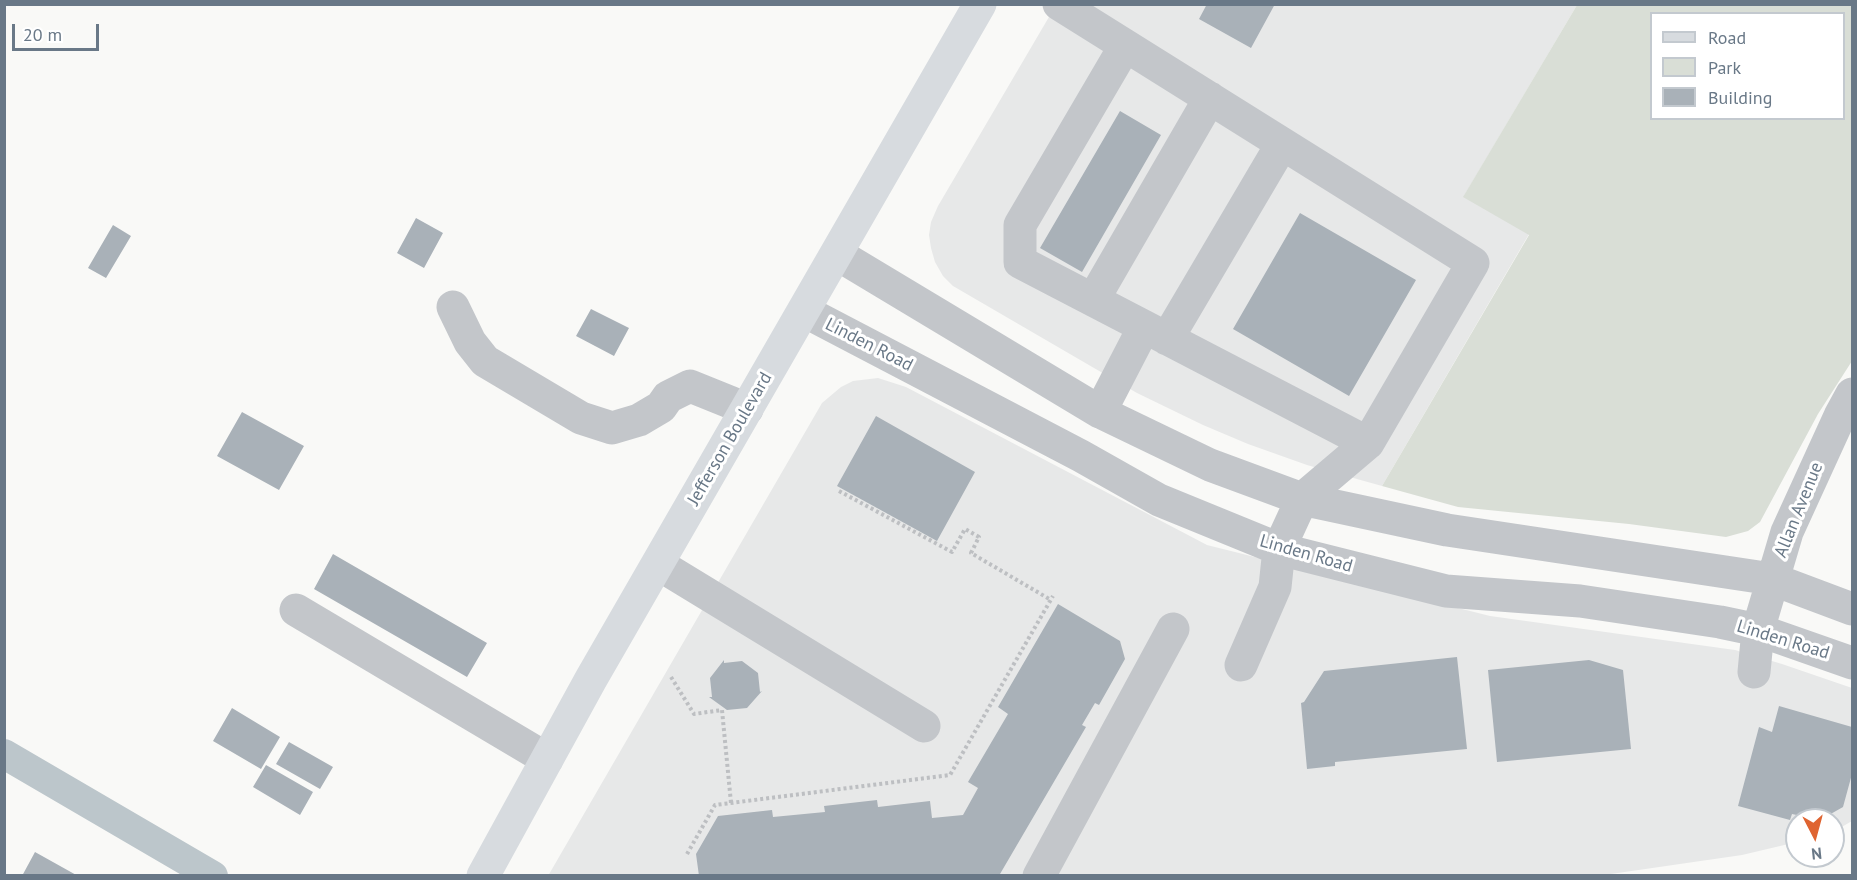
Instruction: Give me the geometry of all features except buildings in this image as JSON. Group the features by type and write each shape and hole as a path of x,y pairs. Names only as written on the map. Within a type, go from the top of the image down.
{"main road":[{"name":"Jefferson Boulevard","path":"483,876 658,564 980,4"}],"street":[{"path":"1059,4 1473,263 1368,443 1302,499 1279,549 1275,587 1241,665"},
{"path":"1125,46 1020,225 1020,262 1368,443"},
{"path":"1092,300 1210,98"},
{"path":"1100,412 1156,333 1282,144"},
{"path":"837,254 1100,412 1210,465 1302,499 1447,530 1772,579 1852,609"},
{"path":"453,307 470,342 485,361 581,418 612,428 639,420 661,407 668,397 690,386 747,410"},
{"name":"Linden Road","path":"804,311 1061,445 1159,500 1279,549 1446,591 1580,601 1720,622 1758,630 1852,663"},
{"name":"Allan Avenue","path":"1754,672 1758,630 1787,531 1852,394"},
{"path":"658,564 924,726"},
{"path":"296,610 547,759"},
{"path":"1039,876 1173,629"}],"path":[{"path":"687,854 715,805 950,775 1052,598 970,553 979,537 972,533 964,529 952,552 839,491"},
{"path":"671,677 694,714 722,710 731,803"}],"shaded area":[{"path":"1056,5 1577,5 1464,196 1529,234 1382,486 1307,465 1203,425 1137,393 953,286 943,276 935,262 931,248 929,235 931,222 938,206"},
{"path":"878,378 906,387 1207,545 1490,616 1735,650 1852,688 1852,821 1845,825 1845,808 1785,808 1785,845 1742,855 1604,875 548,876 822,403 841,387 853,381"}],"green space":[{"path":"1577,5 1852,5 1852,361 1818,414 1760,522 1748,531 1726,537 1629,524 1458,507 1382,486 1529,235 1463,197"}],"waterway":[{"path":"4,754 213,876"}]}
